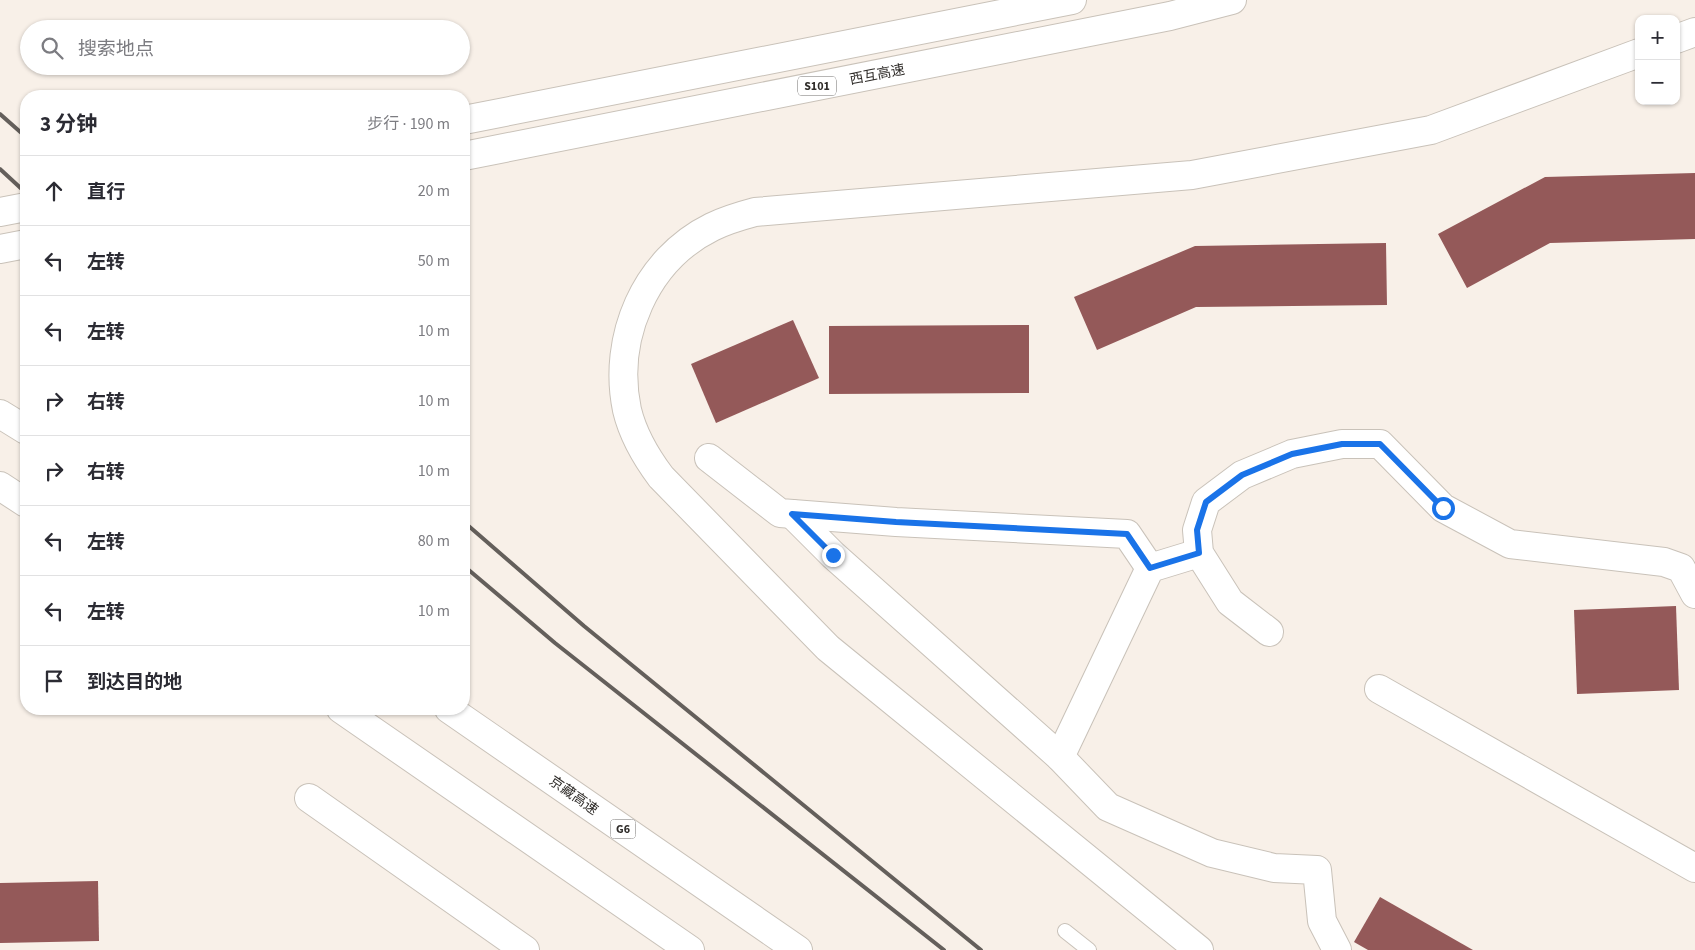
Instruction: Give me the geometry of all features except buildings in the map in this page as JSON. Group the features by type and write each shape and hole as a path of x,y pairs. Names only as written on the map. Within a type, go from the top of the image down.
{"main road":[{"path":"470,119 1072,0"},
{"name":"西互高速","path":"470,155 1170,16 1232,0"},
{"path":"1680,38 1695,32"},
{"path":"1199,950 828,648 661,477 646,457 635,434 627,411 624,386 623,361 627,336 634,312 644,291 673,254 691,240 711,227 732,218 755,212 1192,175 1431,130 1635,54"},
{"path":"0,212 20,208"},
{"path":"0,249 20,245"},
{"path":"0,414 20,426"},
{"path":"1269,632 1230,602 1199,553 1197,530 1206,502 1242,475 1292,454 1342,444 1380,444 1443,508 1510,544 1664,562 1681,568 1693,586"},
{"path":"709,458 780,513 896,522 1127,534 1150,568"},
{"path":"0,486 20,499"},
{"path":"792,514 833,555 1060,757 1108,807 1212,853 1274,868 1317,870 1322,921 1337,950"},
{"path":"1060,757 1150,568 1199,553"},
{"path":"1379,689 1695,868"},
{"path":"350,715 690,950"},
{"name":"京藏高速","path":"458,715 798,950"},
{"path":"309,798 525,950"}],"lane":[{"path":"1065,931 1089,950"}],"railway":[{"path":"0,114 20,132"},
{"path":"0,169 20,187"},
{"path":"470,527 584,626 981,950"},
{"path":"470,571 555,643 944,950"}],"route":[{"path":"833,555 792,514 896,522 1127,534 1150,568 1199,553 1197,530 1206,502 1242,475 1292,454 1342,444 1380,444 1443,508"}]}
